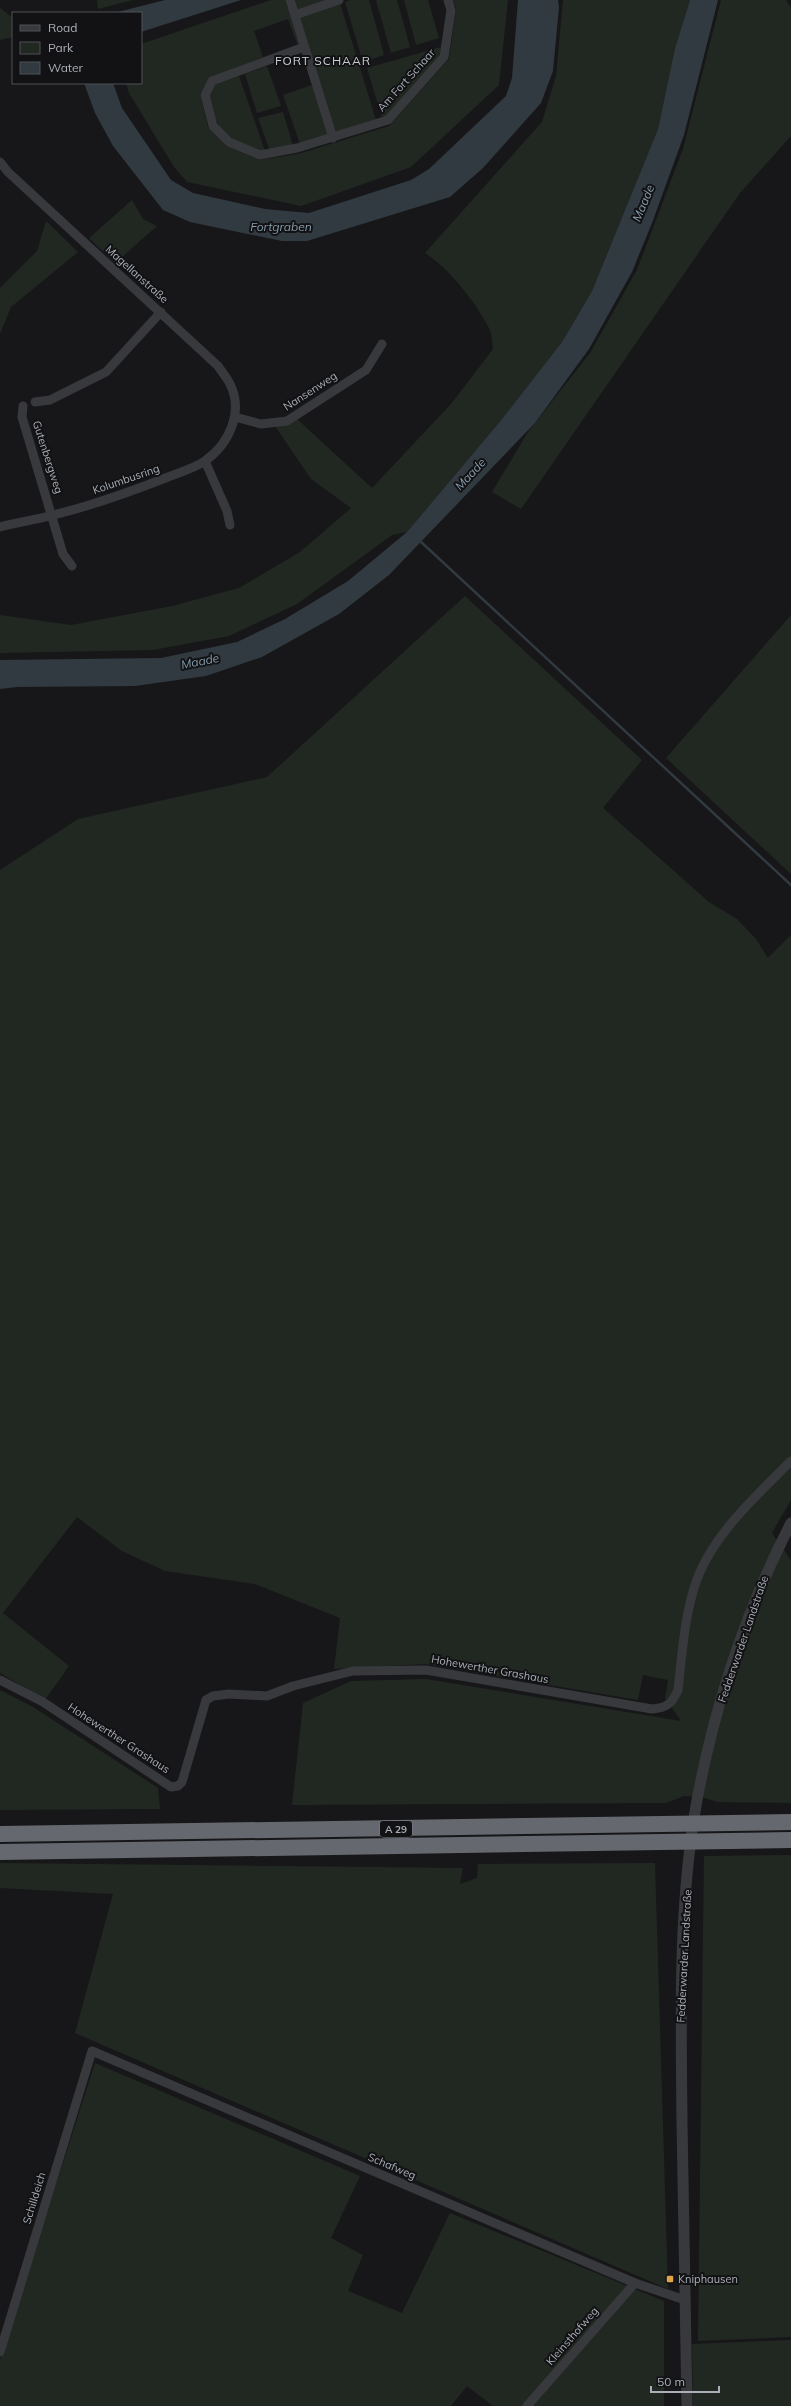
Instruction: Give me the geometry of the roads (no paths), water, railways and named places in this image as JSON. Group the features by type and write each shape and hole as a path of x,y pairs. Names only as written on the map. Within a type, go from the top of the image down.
{"highway":[{"name":"A 29","path":"0,1834 791,1822"},
{"name":"A 29","path":"0,1852 791,1840"}],"street":[{"path":"290,0 333,138"},
{"path":"295,15 339,0"},
{"name":"Am Fort Schaar","path":"304,48 212,81 205,95 213,126 229,142 260,155 298,148 388,120 444,57 451,10 448,0"},
{"name":"Magellanstraße","path":"0,162 8,172 218,366 226,378 235,400 235,417"},
{"path":"35,402 50,400 106,372 161,312"},
{"name":"Nansenweg","path":"235,417 261,424 287,421 366,370 382,344"},
{"name":"Gutenbergweg","path":"23,406 22,417 53,515 63,554 72,566"},
{"name":"Kolumbusring","path":"0,527 53,515 123,495 205,461 221,446 230,433 235,417"},
{"path":"205,461 227,511 230,525"},
{"name":"Hohewerther Grashaus","path":"0,1680 43,1702 171,1787 178,1786 182,1782 206,1700 213,1696 229,1694 267,1696 293,1686 353,1671 426,1670 652,1710 664,1708 673,1701 678,1690 688,1610 695,1584 711,1553 728,1529 791,1460"},
{"name":"Fedderwarder Landstraße","path":"687,2406 680,2021 689,1870 697,1800 727,1679 767,1570 791,1523"},
{"name":"Schafweg","path":"92,2051 635,2283 685,2300"},
{"name":"Schilldeich","path":"0,2352 92,2051"},
{"name":"Kleinsthofweg","path":"527,2406 635,2283"}],"water":[{"path":"165,0 241,0 142,32 142,12 118,12"},
{"name":"Fortgraben","path":"518,0 558,0 559,7 553,71 541,103 483,168 450,197 307,241 282,241 190,222 163,210 113,146 95,113 84,84 113,84 122,108 171,180 193,193 265,209 309,213 411,180 429,169 506,96 512,78"},
{"name":"Maade","path":"690,0 718,0 684,135 652,223 632,272 589,349 535,423 389,575 339,614 262,657 206,676 135,686 17,687 0,689 0,660 161,658 237,642 285,619 348,581 407,532 502,419 562,342 592,291 658,129 675,48"}],"waterway":[{"path":"420,541 791,885"}],"place":[{"name":"Kniphausen","path":"670,2279"}],"district":[{"name":"FORT SCHAAR","path":"323,60"}]}
